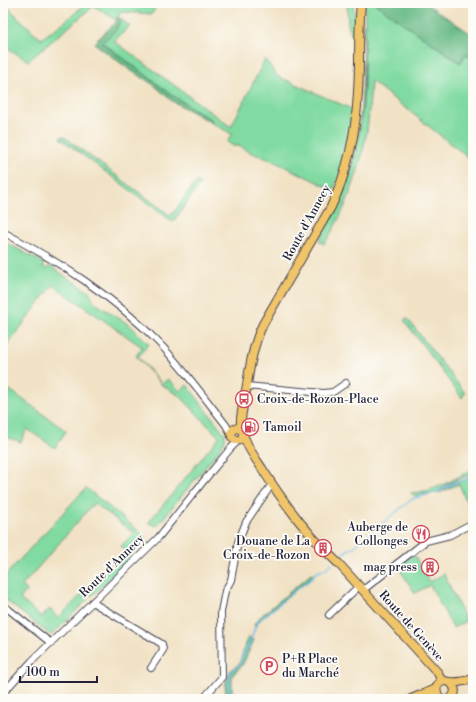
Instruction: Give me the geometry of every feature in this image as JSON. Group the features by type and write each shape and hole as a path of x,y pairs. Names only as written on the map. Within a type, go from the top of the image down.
{"main road":[{"name":"Route d'Annecy","path":"238,435 251,358 259,332 331,207 343,180 356,119 360,3"},
{"name":"Route de Genève","path":"238,435 294,516 340,564 438,673 452,691"},
{"path":"413,698 436,689 438,685 452,691 469,680"},
{"path":"436,689 436,693 440,698"},
{"path":"413,698 440,698"}],"street":[{"path":"3,232 68,269 96,289 150,334 170,355 226,425 238,435"},
{"path":"246,386 323,393 333,392 346,383"},
{"name":"Route d'Annecy","path":"3,694 32,661 158,538 230,449 238,435"},
{"path":"203,699 222,677 221,612 225,590 231,580 238,542 246,522 272,484"},
{"path":"329,615 361,588 426,541 450,534 473,522"},
{"path":"92,602 162,644 163,650 151,668"},
{"path":"3,605 51,643"}],"green space":[{"path":"3,3 41,39 87,3 158,3 152,14 124,12 120,13 116,20 94,6 28,61 3,45"},
{"path":"347,3 353,3 355,43 348,26"},
{"path":"365,3 374,3 460,63 466,54 473,59 473,161 371,81 367,130 361,160 346,204 324,244 319,241 340,203 357,146 363,106"},
{"path":"374,3 425,3 473,35 473,59 466,54 460,63"},
{"path":"119,17 121,19 116,30 102,43 175,97 213,121 212,123 172,101 154,85 130,70 94,43 115,23"},
{"path":"121,19 130,26 114,41 231,127 265,59 277,76 354,110 344,162 334,190 239,146 233,146 227,142 232,134 212,123 213,121 175,97 102,42 116,30"},
{"path":"364,24 365,49 363,99 357,148 351,172 343,195 332,218 330,217 350,172 356,148 362,98"},
{"path":"63,136 171,216 197,181 200,184 173,222 60,138"},
{"path":"3,241 44,263 43,267 46,269 50,266 89,292 98,305 131,326 149,344 138,357 162,384 168,379 180,391 187,385 225,434 225,440 216,454 157,526 148,523 219,437 180,396 162,385 136,356 142,347 53,285 3,350"},
{"path":"407,318 465,393 462,398 404,320"},
{"path":"3,385 66,431 55,448 27,429 21,442 3,436"},
{"path":"473,469 473,476 466,476 459,479 444,486 439,491 415,496 411,493 436,488"},
{"path":"473,477 473,518 459,484 439,493 455,484"},
{"path":"86,488 146,537 130,554 130,559 92,596 88,593 85,596 88,599 52,635 3,598 3,578","holes":["94,503 134,533 121,546 125,551 58,618 50,609 41,617 20,599 27,590 22,586"]},
{"path":"414,554 429,582 444,574 466,621 453,628 430,585 415,593 398,567"},
{"path":"311,574 313,575 310,580 260,620 255,627 254,624 260,617"},
{"path":"248,637 254,640 243,664 232,676 232,699 226,699 225,683 230,671 239,664"}],"waterway":[{"path":"343,553 355,546 412,499 438,492 451,484 473,477"},
{"path":"230,699 229,676 231,672 240,664 244,652 249,645 255,627 260,620 310,580 315,573 325,569 332,563"}],"place":[{"name":"Croix-de-Rozon-Place","path":"244,399"},
{"name":"Tamoil","path":"250,427"},
{"name":"Auberge de Collonges","path":"421,534"},
{"name":"Douane de La Croix-de-Rozon","path":"323,548"},
{"name":"mag press","path":"430,567"},
{"name":"P+R Place du Marché","path":"269,666"}]}
